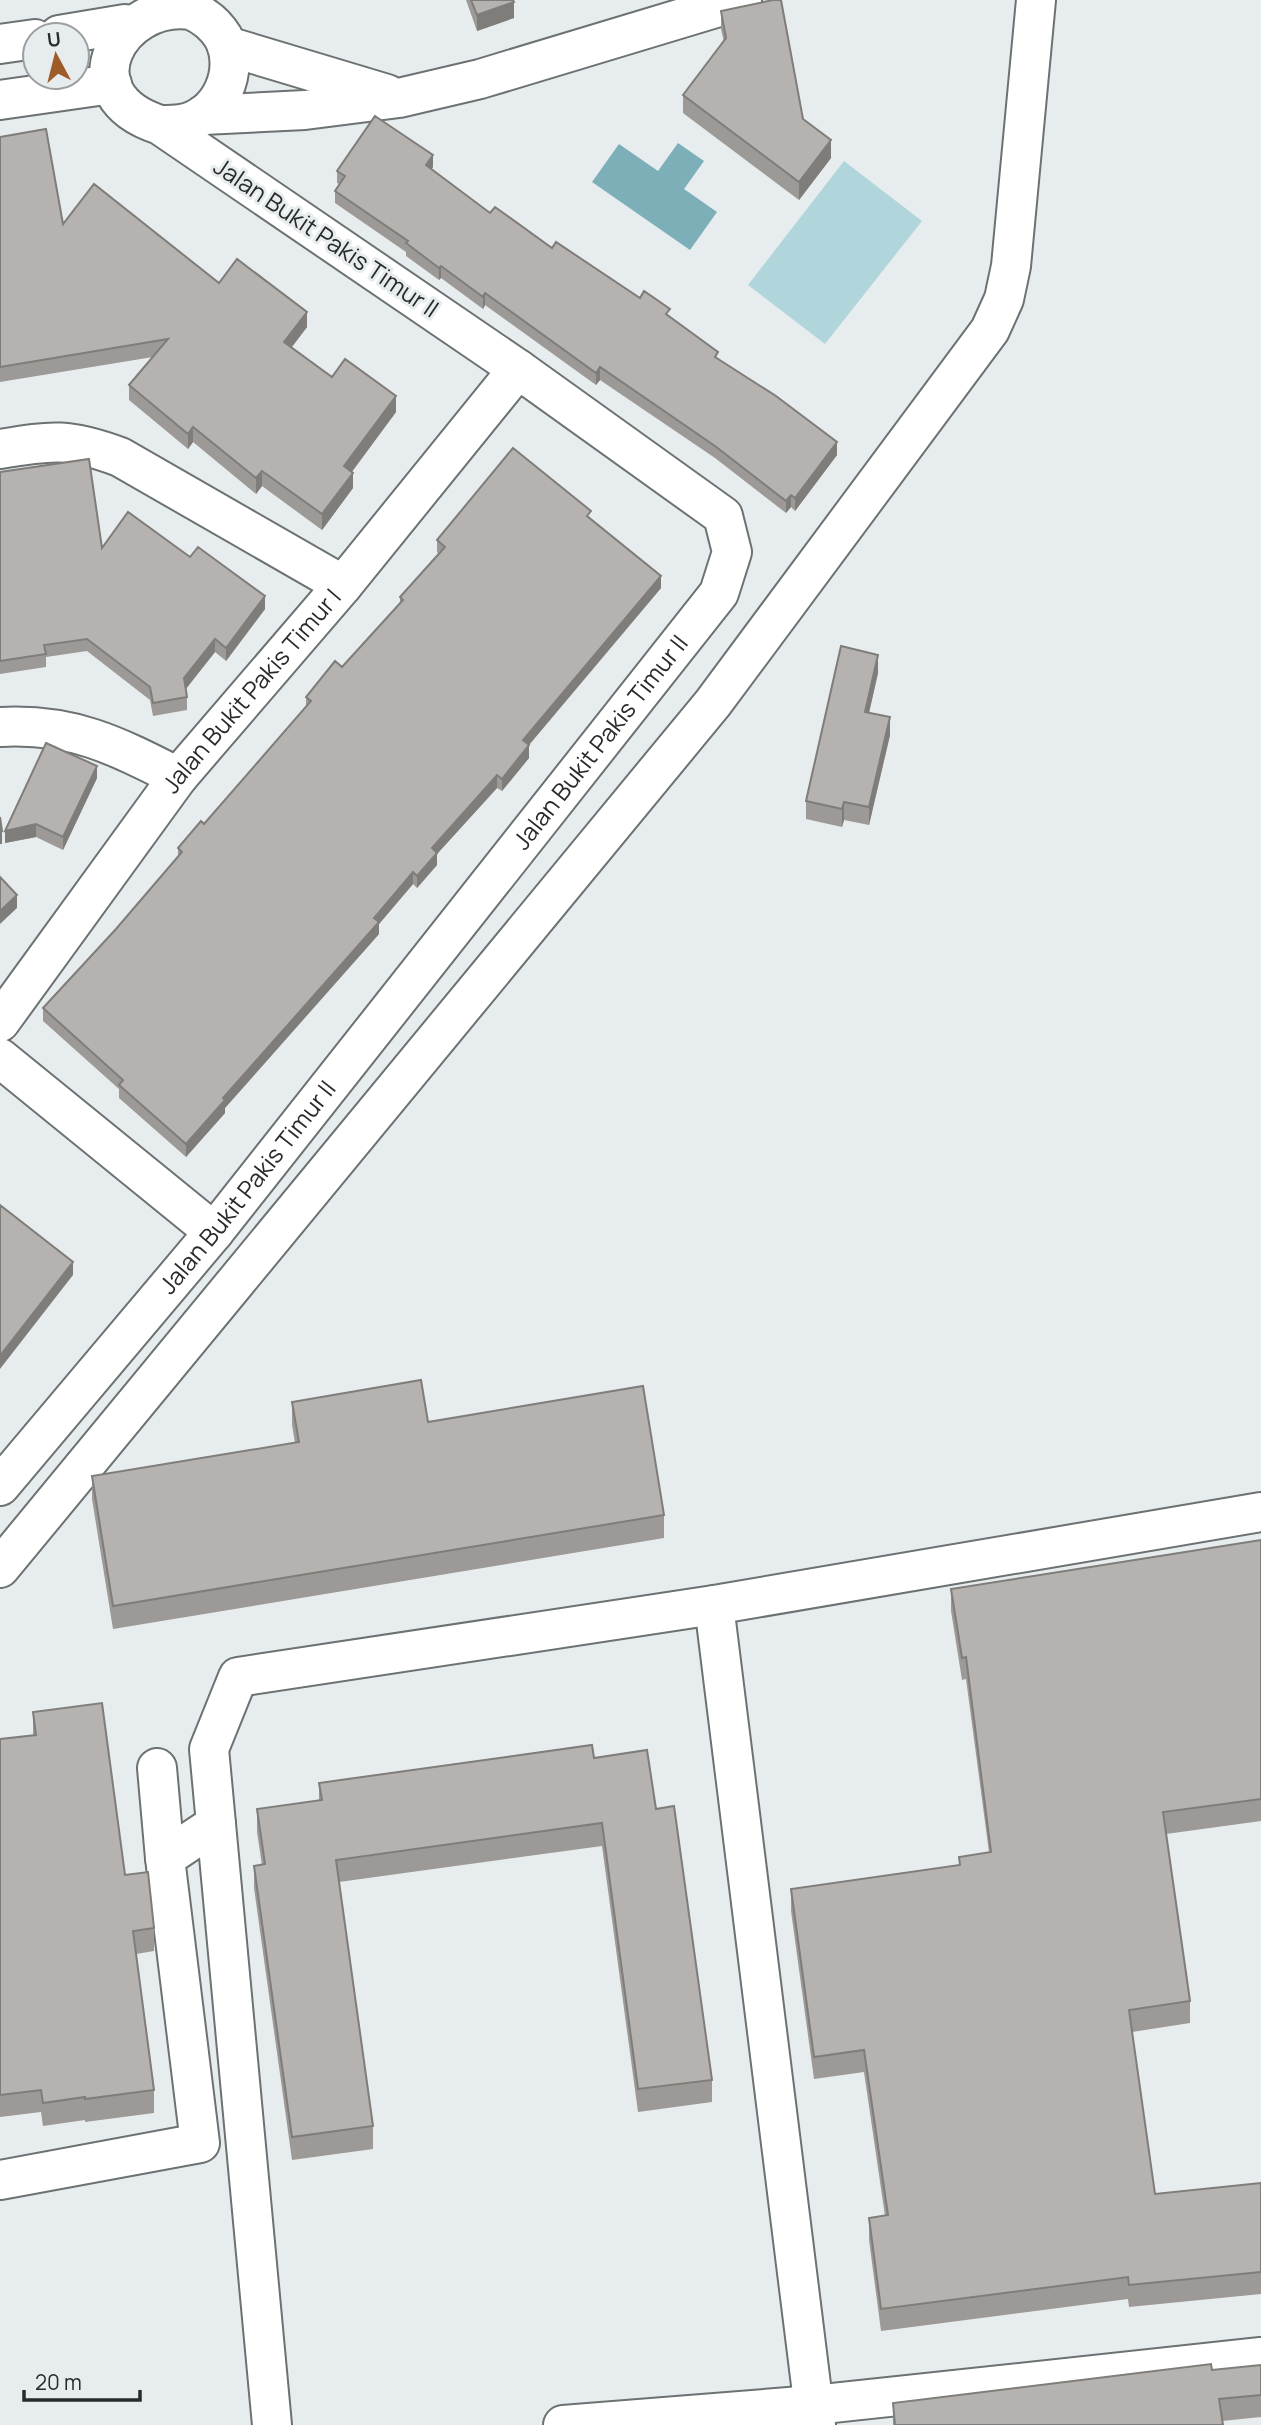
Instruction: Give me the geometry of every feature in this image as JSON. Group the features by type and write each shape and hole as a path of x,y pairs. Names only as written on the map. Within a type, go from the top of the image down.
{"street":[{"path":"203,115 305,110 399,98 480,79 742,0"},
{"path":"0,1568 713,703 990,331 1004,299 1011,266 1036,0"},
{"path":"163,3 183,6 202,14 217,28 227,46 230,65 227,85 218,102 203,115 183,124 160,125 144,120 130,111 119,99 112,84 109,63 114,42 125,24 142,11 163,3"},
{"path":"91,30 125,24"},
{"path":"0,44 21,41"},
{"path":"227,46 399,98"},
{"path":"0,100 112,84"},
{"name":"Jalan Bukit Pakis Timur II","path":"0,1486 214,1232 719,593 732,552 723,516 518,369 160,125"},
{"name":"Jalan Bukit Pakis Timur I","path":"0,1022 178,777 343,585 518,369"},
{"path":"0,449 51,441 69,442 88,445 120,457 343,585"},
{"path":"0,727 36,726 79,733 116,746 178,777"},
{"path":"0,1058 214,1232"},
{"path":"272,2425 209,1749 238,1676 714,1605 1261,1511"},
{"path":"714,1605 815,2415"},
{"path":"0,2180 200,2143 164,1858 157,1769"},
{"path":"164,1858 216,1824"},
{"path":"563,2425 815,2415 1261,2357"}],"shaded area":[{"path":"678,143 704,161 684,189 717,212 690,250 592,182 619,144 658,171"},
{"path":"844,161 922,221 825,344 748,285"}],"building":[{"path":"471,0 513,0 514,2 477,15"},
{"path":"781,0 803,119 831,140 799,182 683,95 726,38 721,11"},
{"path":"375,116 433,155 426,165 490,213 495,207 552,248 556,242 640,298 644,291 670,309 666,314 718,352 715,357 776,396 837,442 795,498 791,495 786,501 715,446 600,367 596,373 485,293 483,297 441,266 439,268 406,243 408,241 335,191 345,176 337,171"},
{"path":"46,129 63,224 94,184 219,283 237,259 307,312 284,342 332,377 345,359 396,396 344,466 353,473 322,514 262,471 256,478 193,427 188,434 129,385 168,339 0,367 0,137"},
{"path":"513,448 591,511 587,516 661,576 523,740 529,745 502,779 497,775 432,848 437,853 417,876 413,872 374,918 379,922 223,1098 225,1100 186,1144 119,1085 123,1080 43,1008 182,852 178,848 201,821 204,824 311,701 306,697 335,661 342,667 403,600 400,597 445,547 437,540"},
{"path":"89,459 102,548 128,512 190,557 198,547 265,596 226,648 215,639 184,678 187,697 153,703 150,687 87,639 44,645 46,654 0,661 0,472"},
{"path":"841,646 878,655 865,712 890,717 869,807 844,802 842,809 806,801"},
{"path":"46,743 97,766 63,837 36,824 5,831"},
{"path":"0,877 17,895 0,911"},
{"path":"0,1205 73,1262 0,1356"},
{"path":"421,1380 428,1422 643,1386 664,1515 113,1606 92,1476 299,1442 292,1402"},
{"path":"1261,1540 1261,1799 1163,1812 1190,2001 1129,2010 1155,2194 1261,2183 1261,2272 1129,2285 1128,2277 881,2309 869,2218 888,2215 864,2050 814,2057 791,1889 960,1865 959,1857 991,1852 966,1657 962,1658 951,1589"},
{"path":"102,1703 125,1875 148,1872 154,1928 133,1931 154,2090 43,2103 41,2090 0,2095 0,1739 36,1735 33,1712"},
{"path":"592,1745 594,1758 647,1750 656,1809 674,1806 712,2080 638,2089 602,1823 336,1860 373,2126 292,2137 254,1866 265,1864 257,1809 322,1800 319,1783"},
{"path":"1211,2364 1212,2370 1261,2365 1261,2395 1219,2399 1223,2425 895,2425 893,2403"}]}
